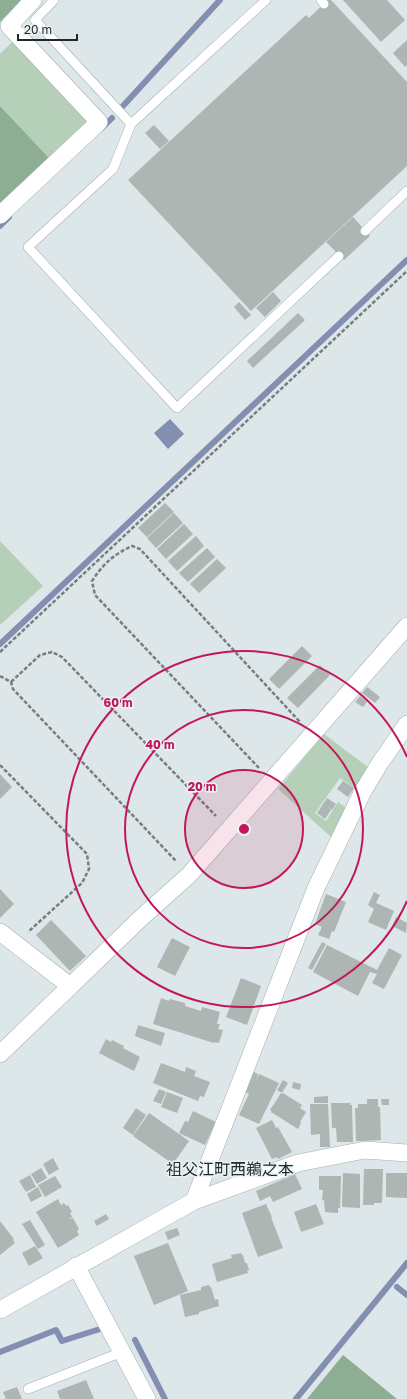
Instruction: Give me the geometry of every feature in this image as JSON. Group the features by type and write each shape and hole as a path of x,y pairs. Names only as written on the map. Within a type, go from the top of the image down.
{"street":[{"path":"0,215 99,122 9,26 33,0"},
{"path":"0,1054 142,917 189,875 407,626"},
{"path":"194,1201 316,888 362,793 380,763 407,724"},
{"path":"0,932 70,986"},
{"path":"0,1310 194,1201 298,1163 365,1150 407,1153"},
{"path":"76,1266 147,1399"}],"lane":[{"path":"54,0 35,20 131,124"},
{"path":"266,0 131,124 113,169 28,247 177,408 339,256"},
{"path":"365,230 407,191"},
{"path":"28,1389 122,1352"}],"path":[{"path":"0,652 407,271"},
{"path":"272,782 95,595 92,581 101,568 117,553 132,546 140,549 312,735"},
{"path":"11,682 40,655 52,652 62,657 229,829"},
{"path":"0,676 11,682 13,689 189,875"},
{"path":"0,766 86,854 89,869 82,882 15,944"}],"green space":[{"path":"0,0 21,0 0,22"},
{"path":"13,41 86,118 86,123 49,158 0,106 0,54"},
{"path":"0,106 49,158 0,205"},
{"path":"0,541 43,586 0,625"},
{"path":"324,734 369,768 357,790 340,778 315,813 326,821 338,802 346,808 331,837 278,789"},
{"path":"343,1355 397,1399 307,1399"}],"water":[{"path":"170,419 184,434 168,449 154,433"}],"building":[{"path":"328,0 331,0 407,82 407,166 251,311 128,180 306,15 309,18"},
{"path":"343,0 387,0 405,20 381,42"},
{"path":"407,40 407,65 405,67 393,53"},
{"path":"154,125 169,141 160,149 145,133"},
{"path":"353,217 370,236 344,260 326,242"},
{"path":"273,292 281,301 265,317 256,308"},
{"path":"239,302 251,315 245,320 234,307"},
{"path":"298,313 305,320 253,368 247,361"},
{"path":"165,503 174,512 147,537 138,528"},
{"path":"174,513 183,523 156,548 147,538"},
{"path":"184,524 193,534 166,559 157,549"},
{"path":"196,536 204,546 177,571 168,561"},
{"path":"207,548 215,557 188,582 179,573"},
{"path":"217,559 226,568 199,593 190,584"},
{"path":"302,646 312,656 279,689 269,679"},
{"path":"320,665 330,675 298,708 287,698"},
{"path":"367,687 380,697 375,703 362,693"},
{"path":"360,696 367,702 363,707 355,702"},
{"path":"0,774 12,787 0,799"},
{"path":"343,781 354,788 348,797 337,789"},
{"path":"327,798 336,804 332,810 327,806 331,810 325,819 317,813"},
{"path":"0,889 14,904 0,918"},
{"path":"374,892 380,895 376,903 394,911 386,930 368,922 374,909 368,905"},
{"path":"326,894 346,902 334,932 332,931 329,939 318,935 322,927 315,924"},
{"path":"396,917 407,923 406,933 392,926"},
{"path":"51,920 86,956 70,971 36,935"},
{"path":"172,938 190,947 175,976 157,967"},
{"path":"322,942 326,944 312,970 308,968"},
{"path":"327,945 377,970 389,948 402,955 384,989 372,983 377,974 370,972 358,996 313,972"},
{"path":"241,978 261,986 247,1025 226,1017"},
{"path":"161,998 169,1001 170,999 185,1003 185,1006 201,1011 202,1007 220,1012 217,1024 220,1024 218,1029 223,1030 219,1043 214,1043 153,1024"},
{"path":"138,1025 165,1033 161,1046 135,1036"},
{"path":"106,1039 111,1042 112,1040 124,1046 123,1048 140,1057 134,1071 99,1053"},
{"path":"161,1063 185,1072 186,1067 196,1071 194,1076 210,1082 204,1097 200,1096 198,1101 153,1083"},
{"path":"252,1071 258,1074 256,1080 259,1074 279,1083 259,1124 239,1115 249,1094 242,1090"},
{"path":"283,1080 288,1083 282,1093 277,1090"},
{"path":"293,1082 301,1084 300,1090 292,1088"},
{"path":"159,1089 166,1092 161,1104 153,1101"},
{"path":"167,1092 183,1098 177,1113 161,1107"},
{"path":"281,1093 302,1105 300,1108 306,1112 298,1129 270,1110"},
{"path":"328,1096 328,1103 314,1103 314,1097"},
{"path":"367,1099 378,1099 378,1107 380,1107 381,1140 356,1141 355,1108 358,1108 358,1104 367,1104"},
{"path":"381,1099 389,1099 389,1105 382,1105"},
{"path":"331,1103 351,1103 353,1142 337,1142 336,1128 332,1128"},
{"path":"310,1104 328,1104 330,1147 320,1147 320,1134 311,1135"},
{"path":"136,1108 146,1115 133,1135 123,1128"},
{"path":"193,1111 216,1122 205,1145 179,1133 185,1121 188,1122"},
{"path":"149,1113 189,1141 173,1164 133,1136"},
{"path":"272,1120 276,1128 278,1127 292,1152 278,1159 277,1157 272,1159 256,1128"},
{"path":"53,1158 59,1169 49,1175 43,1164"},
{"path":"41,1168 47,1178 37,1184 31,1174"},
{"path":"364,1169 383,1169 382,1203 363,1205"},
{"path":"343,1173 360,1174 360,1208 342,1207"},
{"path":"386,1173 407,1173 407,1198 386,1197"},
{"path":"295,1174 302,1189 273,1202 270,1196 260,1201 256,1191"},
{"path":"30,1175 36,1187 26,1192 19,1181"},
{"path":"55,1176 62,1187 45,1197 38,1185"},
{"path":"319,1176 341,1176 340,1208 338,1208 338,1213 325,1212 324,1200 322,1200 323,1190 319,1190"},
{"path":"38,1187 42,1196 31,1202 27,1194"},
{"path":"58,1199 61,1205 64,1203 66,1206 68,1205 72,1212 70,1213 72,1217 69,1219 73,1218 79,1229 77,1231 79,1235 58,1248 36,1212"},
{"path":"266,1204 283,1248 258,1257 242,1213"},
{"path":"316,1204 324,1224 301,1232 294,1212"},
{"path":"106,1214 109,1219 97,1226 94,1221"},
{"path":"30,1220 45,1245 38,1249 22,1224"},
{"path":"0,1221 14,1239 13,1240 15,1243 0,1255"},
{"path":"177,1228 180,1235 168,1240 165,1232"},
{"path":"168,1243 188,1291 154,1305 134,1256"},
{"path":"35,1246 43,1258 29,1266 22,1253"},
{"path":"241,1253 245,1263 247,1263 249,1270 247,1271 248,1273 217,1282 212,1264 232,1258 231,1255"},
{"path":"209,1285 215,1300 218,1299 219,1306 199,1312 199,1314 185,1317 180,1295 201,1290 201,1287"},
{"path":"86,1380 94,1399 60,1399 57,1391"},
{"path":"17,1387 22,1399 6,1399 3,1392"}],"waterway":[{"path":"123,106 220,0"},
{"path":"102,128 112,118"},
{"path":"0,226 9,217"},
{"path":"0,644 407,260"},
{"path":"296,1399 407,1263"},
{"path":"397,1287 407,1295"},
{"path":"0,1352 56,1330 62,1341 100,1329"},
{"path":"135,1340 165,1399"}],"district":[{"name":"祖父江町西鵜之本","path":"230,1169"}]}
